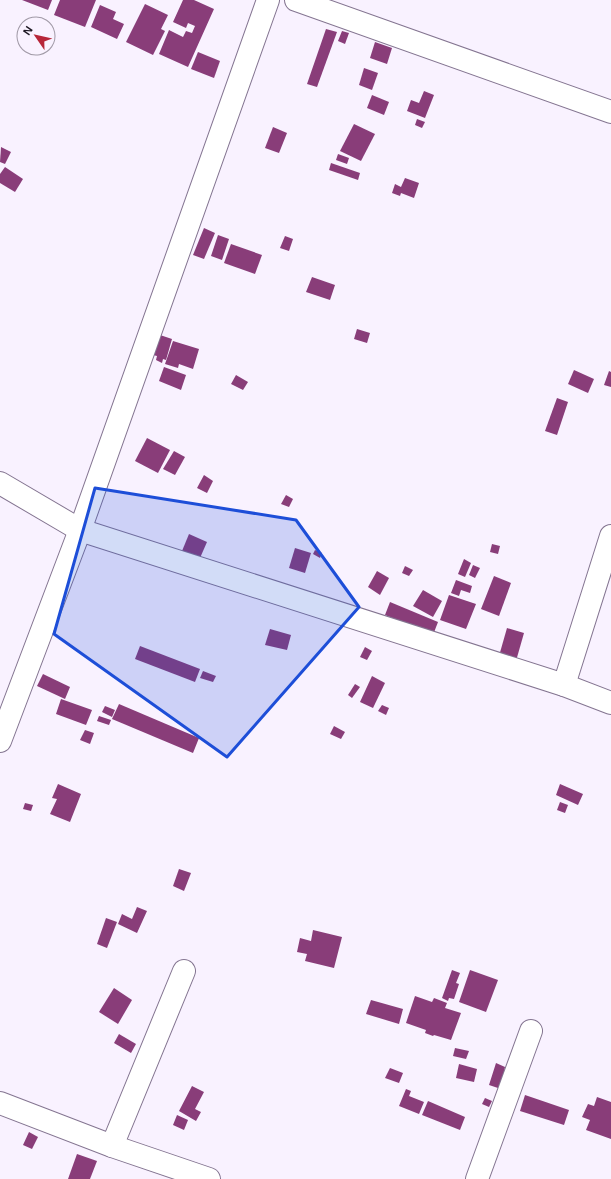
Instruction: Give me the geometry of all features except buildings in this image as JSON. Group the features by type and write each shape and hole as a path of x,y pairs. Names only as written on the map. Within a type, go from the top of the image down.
{"street":[{"path":"0,741 80,530 268,0"},
{"path":"296,0 611,112"},
{"path":"0,483 80,530 564,686 611,703"},
{"path":"564,686 611,536"},
{"path":"112,1146 184,971"},
{"path":"477,1179 531,1031"},
{"path":"0,1103 112,1146 209,1179"}],"highlighted area":[{"path":"95,488 296,520 359,607 227,757 54,634"}]}
